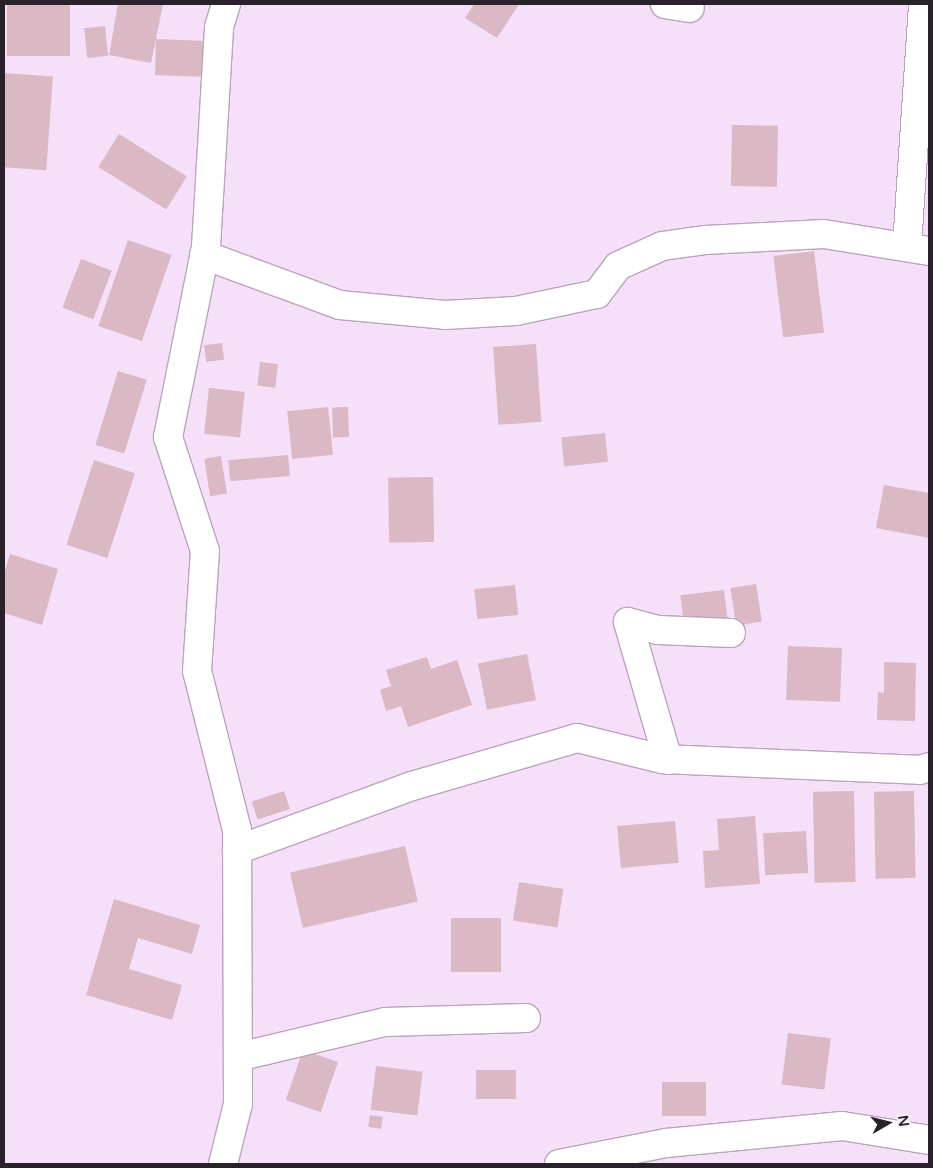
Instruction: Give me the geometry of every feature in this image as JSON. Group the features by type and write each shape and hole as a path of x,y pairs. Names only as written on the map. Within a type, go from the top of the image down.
{"street":[{"path":"223,1164 238,1104 237,830 196,671 205,551 168,437 204,255 220,27 226,4"},
{"path":"204,255 340,305 445,315 516,311 597,294 618,266 662,246 705,240 824,234 918,249 922,4"},
{"path":"668,760 628,622 658,630 731,633"},
{"path":"237,850 412,786 577,738 668,760 920,770 929,767"},
{"path":"238,1057 385,1022 526,1018"},
{"path":"559,1164 666,1143 842,1126 929,1140"}],"building":[{"path":"118,4 163,4 151,63 109,55"},
{"path":"474,4 519,4 497,38 465,18"},
{"path":"7,5 70,5 70,56 7,56"},
{"path":"105,26 108,56 87,58 84,28"},
{"path":"156,39 206,41 205,77 155,75"},
{"path":"4,73 53,76 46,170 4,167"},
{"path":"732,125 778,126 777,187 731,186"},
{"path":"119,134 187,176 166,209 98,167"},
{"path":"128,240 171,255 142,341 98,326"},
{"path":"814,251 824,332 783,337 773,256"},
{"path":"81,259 112,271 93,319 62,308"},
{"path":"222,343 224,360 206,362 204,345"},
{"path":"536,344 541,422 499,425 493,347"},
{"path":"260,362 278,364 275,388 257,386"},
{"path":"118,371 147,380 124,453 95,445"},
{"path":"209,388 245,392 240,438 204,434"},
{"path":"328,407 333,455 292,459 287,411"},
{"path":"348,407 349,437 333,438 332,408"},
{"path":"605,433 608,462 564,466 561,438"},
{"path":"288,455 290,476 230,481 228,460"},
{"path":"221,456 227,494 210,496 204,459"},
{"path":"94,460 135,473 107,558 66,545"},
{"path":"433,477 434,542 389,543 388,478"},
{"path":"884,485 929,493 929,538 876,528"},
{"path":"10,554 58,569 42,625 4,613 4,574"},
{"path":"756,584 762,622 736,626 730,588"},
{"path":"515,585 518,615 477,619 474,589"},
{"path":"724,590 728,623 684,628 680,595"},
{"path":"788,646 842,648 840,702 786,700"},
{"path":"527,654 536,700 487,710 478,664"},
{"path":"427,657 431,669 457,660 472,705 408,727 401,706 386,711 380,690 391,686 386,670"},
{"path":"884,662 916,663 915,721 877,720 878,692 884,693"},
{"path":"284,791 290,809 258,820 252,802"},
{"path":"854,791 856,882 815,883 813,792"},
{"path":"914,791 916,878 876,879 874,792"},
{"path":"755,816 760,884 705,888 703,851 719,850 717,819"},
{"path":"675,821 679,863 621,868 617,826"},
{"path":"806,831 808,873 765,875 763,833"},
{"path":"405,846 418,902 303,928 290,873"},
{"path":"519,882 563,889 557,928 513,921"},
{"path":"114,899 200,925 192,954 138,938 129,969 182,985 172,1020 86,995"},
{"path":"451,918 501,918 501,972 451,972"},
{"path":"788,1033 831,1038 824,1090 782,1085"},
{"path":"303,1050 338,1062 321,1112 286,1100"},
{"path":"376,1066 423,1072 417,1115 371,1110"},
{"path":"476,1070 516,1070 516,1099 476,1099"},
{"path":"662,1082 706,1082 706,1116 662,1116"},
{"path":"370,1115 383,1117 381,1129 368,1127"}]}
